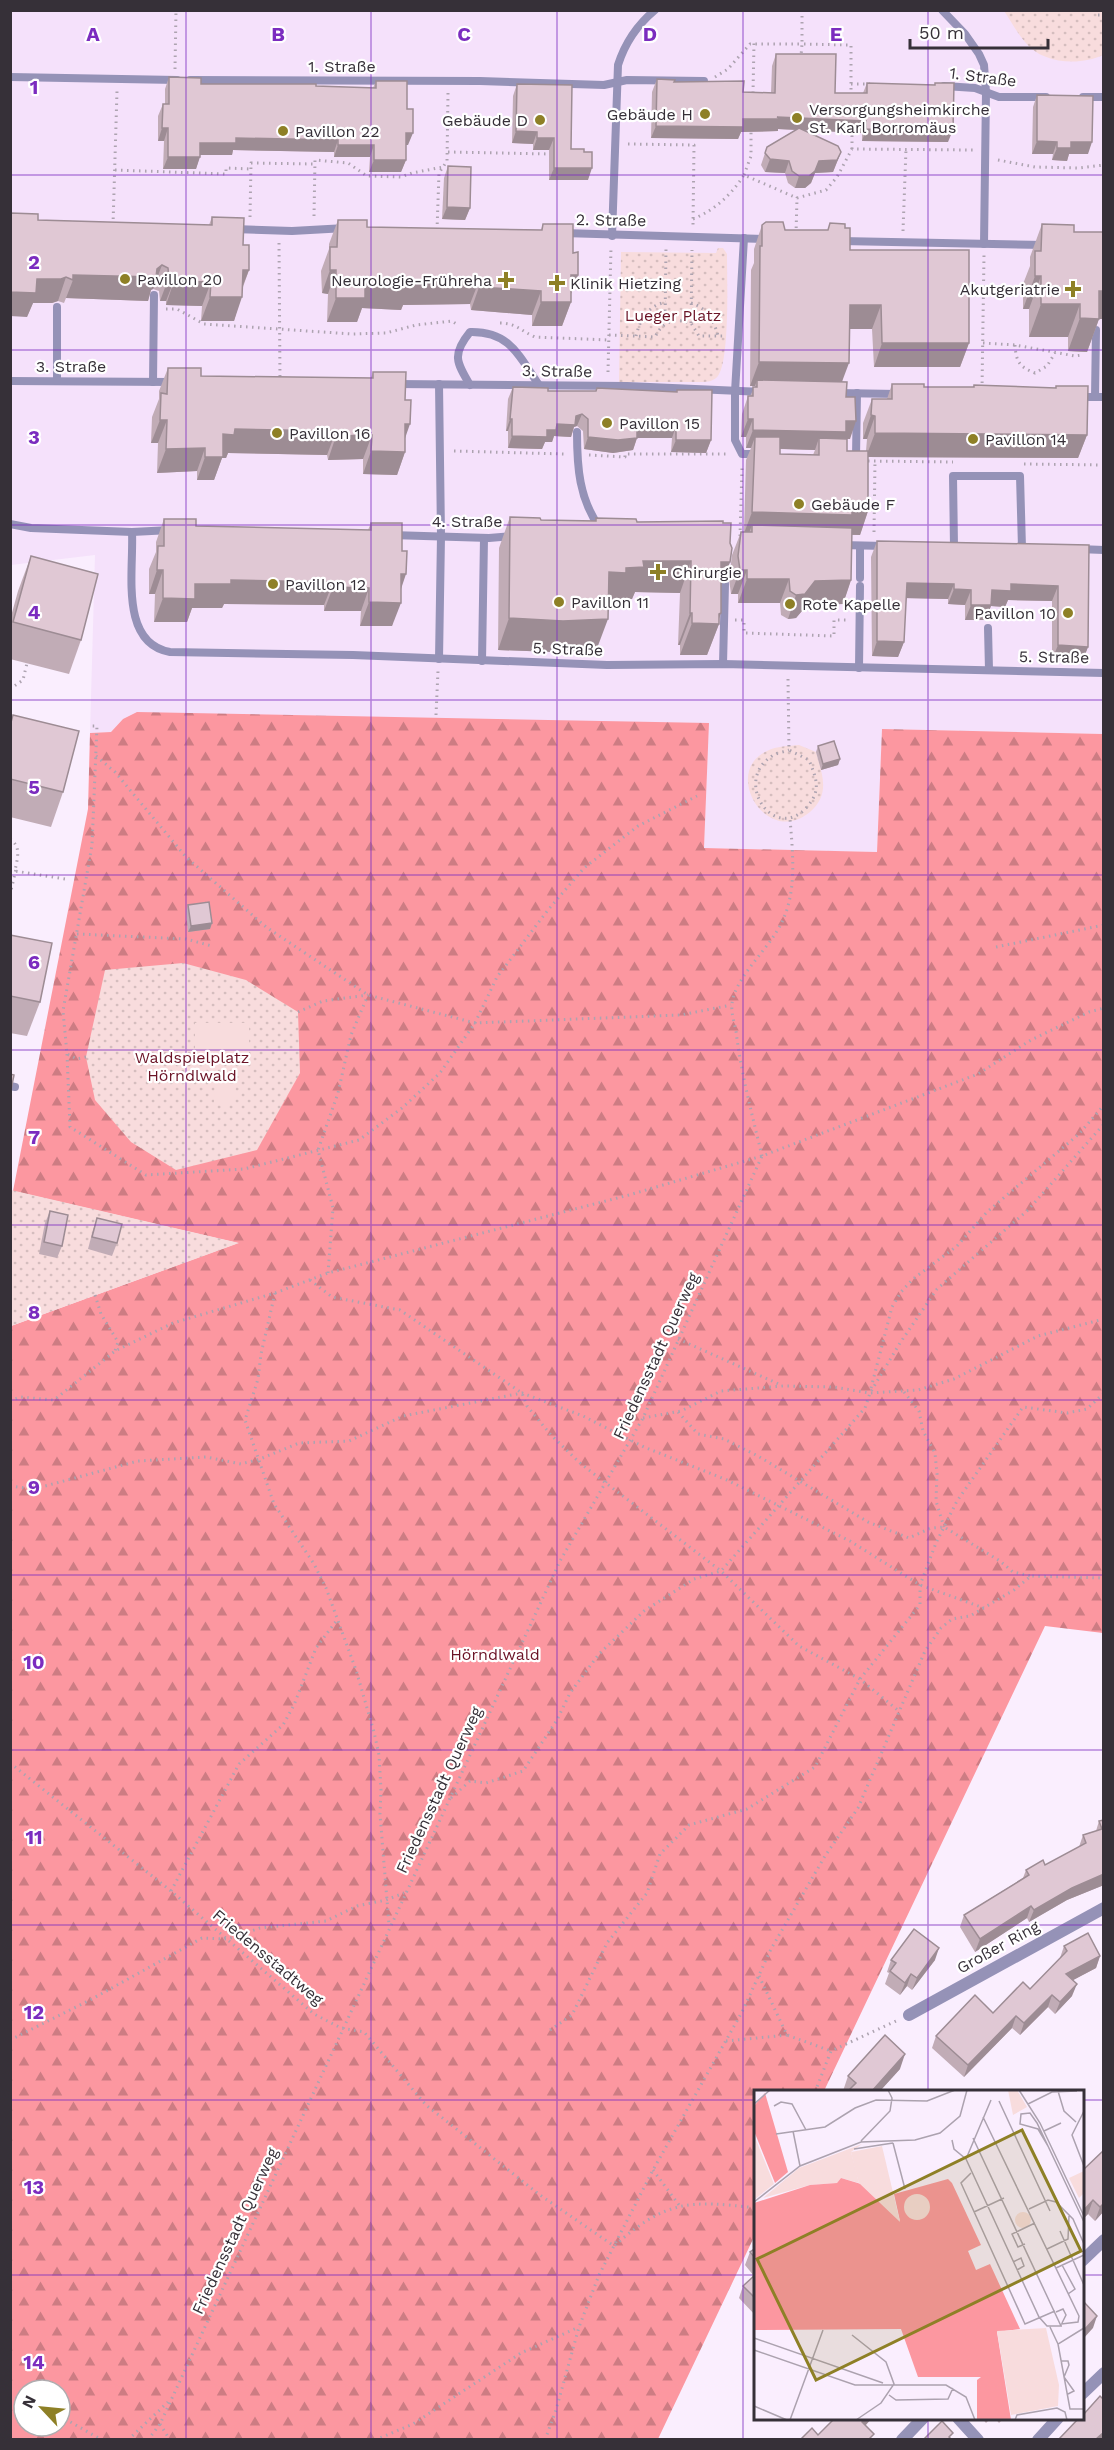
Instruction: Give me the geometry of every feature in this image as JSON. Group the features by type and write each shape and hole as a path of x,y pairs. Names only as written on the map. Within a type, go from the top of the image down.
{"street":[{"name":"Großer Ring","path":"909,2015 1104,1908"},
{"path":"1084,2260 1104,2241"},
{"path":"1084,2393 1104,2373"},
{"path":"902,2439 921,2420"},
{"path":"960,2420 978,2439"},
{"path":"1038,2439 1056,2420"}],"lane":[{"path":"612,236 618,65 634,31 655,10"},
{"path":"942,10 965,34 984,65 986,92 984,244"},
{"name":"1. Straße","path":"10,77 616,84 627,80 708,81"},
{"name":"1. Straße","path":"939,86 972,87 999,97 1057,97"},
{"path":"1068,97 1104,97"},
{"path":"227,229 360,229"},
{"name":"2. Straße","path":"558,233 796,240"},
{"path":"744,238 735,392 735,440 742,454 765,454"},
{"path":"831,240 1053,245"},
{"path":"153,382 154,295"},
{"path":"57,307 57,381"},
{"path":"1072,397 1099,397 1096,330"},
{"path":"470,385 457,360 459,346 470,332 484,332 509,342 539,386"},
{"name":"3. Straße","path":"10,381 187,382"},
{"name":"3. Straße","path":"380,384 607,386 770,392"},
{"path":"439,384 441,536 439,659"},
{"path":"824,393 912,394"},
{"path":"844,457 856,457 856,393"},
{"path":"577,432 577,455 583,497 590,515 607,538"},
{"path":"954,547 953,476 1020,476 1022,548"},
{"path":"10,524 31,528 132,532 180,530"},
{"name":"5. Straße","path":"132,532 134,616 144,638 160,650 181,653 353,655 643,665 723,664 1104,673"},
{"name":"4. Straße","path":"382,535 484,538 517,536"},
{"path":"482,661 484,538"},
{"path":"834,545 896,546"},
{"path":"859,668 860,546"},
{"path":"943,547 965,547"},
{"path":"1010,548 1033,548"},
{"path":"1066,549 1104,550"},
{"path":"723,664 725,584"},
{"path":"988,628 990,670"}],"path":[{"path":"175,80 176,10"},
{"path":"801,66 802,10"},
{"path":"1097,10 1097,15 1104,15"},
{"path":"753,94 754,43"},
{"path":"708,81 728,69 750,44 851,45 852,105"},
{"path":"113,226 118,80"},
{"path":"437,230 439,172 447,162 448,81"},
{"path":"851,84 873,84"},
{"path":"693,219 705,214 731,195 744,176 751,156 751,131"},
{"path":"744,176 797,198 826,190 837,177 852,149 852,133"},
{"path":"694,138 691,323 699,336 738,336"},
{"path":"614,143 694,145"},
{"path":"852,149 906,149 985,154 1035,167 1079,168 1104,165"},
{"path":"902,242 906,149"},
{"path":"447,152 562,154"},
{"path":"313,229 315,160 348,163 367,176 401,177 443,167"},
{"path":"250,230 251,163 314,164"},
{"path":"115,170 226,174 226,168 251,169"},
{"path":"796,240 797,198"},
{"path":"279,230 280,382"},
{"path":"607,386 612,236"},
{"path":"665,323 667,237"},
{"path":"983,395 984,244"},
{"path":"636,336 644,315 652,307 666,302"},
{"path":"691,303 701,306 711,317 718,336"},
{"path":"155,308 177,309 204,324 351,334 386,333 416,325 452,321 470,332"},
{"path":"609,335 655,337 665,323 678,319 691,323"},
{"path":"495,335 500,322 512,323 535,337 609,340"},
{"path":"983,343 1015,345 1075,356 1096,354"},
{"path":"1015,345 1016,359 1023,369 1035,373 1047,366 1055,353"},
{"path":"440,451 625,457 625,454 742,454 740,542"},
{"path":"856,457 875,461 953,461 953,476"},
{"path":"873,546 875,461"},
{"path":"1020,476 1020,464 1104,465"},
{"path":"725,619 744,620 744,633 834,636 834,620 859,621"},
{"path":"436,715 439,659"},
{"path":"10,689 23,680 27,663"},
{"path":"788,666 789,750"},
{"path":"90,726 98,726 92,844 63,1011 70,1126 146,1175 244,1168 359,1140 402,1108 440,1073 475,1023 497,977 548,910 584,868 639,826 697,796"},
{"path":"789,750 809,760 818,782 813,800 801,814 790,819 774,816 762,807 755,788 759,768 772,755 789,750"},
{"path":"96,756 116,772 186,857 266,927 368,995 475,1023 681,1015 731,1005"},
{"path":"762,1156 739,1064 731,1005 737,984 761,956 779,928 790,897 794,861 790,819"},
{"path":"10,839 16,843 18,858 10,895"},
{"path":"15,871 65,879"},
{"path":"996,947 1104,925"},
{"path":"77,934 186,939 212,946"},
{"path":"298,1012 322,1001 368,995"},
{"path":"328,1273 333,1208 318,1150 338,1093 351,1035 368,995"},
{"path":"10,1401 20,1397 54,1400 115,1351 173,1323 275,1293 328,1273 629,1195 762,1156 978,1074 1031,1040 1089,1012 1104,1008"},
{"path":"67,1054 77,1059 86,1057"},
{"path":"450,1800 470,1782 486,1783 523,1771 557,1720 570,1693 599,1654 644,1611 694,1579 721,1570 865,1408 892,1307 901,1292 913,1279 957,1246 987,1212 1079,1134 1104,1105"},
{"path":"870,1393 900,1343 938,1289 1028,1210 1104,1124"},
{"name":"Friedensstadt Querweg","path":"148,2439 160,2424 341,2028 450,1800 470,1750 560,1561 643,1418 762,1156"},
{"path":"310,1280 332,1297 400,1310 522,1393 583,1416 630,1440 726,1480 850,1541 920,1585 984,1608"},
{"path":"275,1293 261,1354 258,1380 245,1420 274,1504 314,1564 326,1588 356,1670 379,1755 380,1814 389,1926"},
{"path":"95,1295 101,1314 118,1342 115,1351"},
{"path":"643,1418 678,1412 722,1390 783,1386 834,1387 870,1393 918,1390 954,1379 1038,1336 1104,1319"},
{"path":"678,1339 783,1386"},
{"path":"904,1392 919,1411 923,1431 935,1453 938,1474 936,1501 944,1527"},
{"path":"10,1486 34,1489 138,1461 206,1457 241,1464 260,1459 298,1443 349,1441 404,1416 522,1393"},
{"path":"522,1393 527,1406 551,1435 605,1483 721,1570 799,1646 860,1679 900,1712"},
{"path":"550,2030 572,2015 607,1942 647,1893 660,1854 689,1825 747,1809 815,1767 860,1679 920,1605 920,1585 957,1501 1023,1407 1067,1413 1087,1409 1104,1393"},
{"path":"678,1412 698,1434 724,1439 778,1466 868,1522 909,1538 931,1528 944,1527 1000,1560 1013,1572 1031,1576 1104,1578"},
{"path":"545,2439 556,2410 579,2327 599,2275 653,2170 726,2041 771,1949 825,1856 858,1808 925,1651 941,1628 952,1619 970,1616 1014,1590 1031,1576"},
{"path":"171,1891 238,1764 283,1725 294,1705 316,1648 337,1620"},
{"name":"Friedensstadtweg","path":"10,1762 171,1891 314,2014 341,2028 364,2032 426,2105 540,2195 614,2246"},
{"path":"10,2040 92,1999 202,1938 228,1939 260,1928 326,1921 357,1906 386,1900 404,1893"},
{"path":"759,1975 787,2035"},
{"path":"815,2090 831,2051 909,2015"},
{"path":"726,2041 787,2035 831,2051"},
{"path":"653,2170 679,2205"},
{"path":"614,2246 637,2226 679,2205 707,2204 754,2208"},
{"path":"375,2439 413,2424 521,2353 579,2327"},
{"path":"128,2439 171,2400"},
{"path":"72,2423 102,2439"},
{"path":"160,2424 170,2439"}],"shaded area":[{"name":"Klinik Hietzing","path":"10,11 1103,11 1103,734 882,729 877,852 704,848 709,723 123,719 111,732 90,733 95,555 11,565"}],"green space":[{"path":"1004,11 1103,11 1103,55 1094,59 1073,62 1041,55 1025,42"},
{"name":"Lueger Platz","path":"718,248 723,248 727,254 727,298 726,336 722,367 718,376 704,382 619,382 621,252 716,253"},
{"name":"Hörndlwald","path":"137,712 709,723 704,848 877,852 882,729 1103,734 1103,1633 1045,1626 824,2090 754,2090 754,2237 658,2439 11,2440 11,1326 238,1243 13,1191 88,809 90,733 111,732 123,719"},
{"path":"799,745 816,752 823,791 817,805 810,812 794,821 779,821 765,814 755,803 749,789 748,774 754,761 767,751"},
{"name":"Waldspielplatz Hörndlwald","path":"183,963 246,980 298,1012 300,1073 257,1150 176,1170 131,1142 95,1100 86,1057 105,970"},
{"path":"195,1023 249,1023 249,1055 195,1056"},
{"path":"215,1082 236,1084 234,1104 214,1102"},
{"path":"11,1190 239,1243 11,1326"}],"building":[{"path":"776,54 836,54 835,93 867,93 867,83 935,85 935,83 954,83 953,130 866,129 866,121 777,117 782,119 743,119 743,127 656,126 657,79 675,80 674,82 744,81 743,92 775,93"},
{"name":"Pavillon 22","path":"169,77 201,78 201,84 316,84 316,86 376,88 376,81 407,81 407,109 413,109 413,133 406,133 406,160 374,160 374,145 338,145 338,140 236,138 236,143 200,143 200,157 168,157 168,128 162,128 163,104 169,104"},
{"path":"517,84 572,85 571,149 584,149 584,152 592,152 592,168 554,168 554,138 537,138 537,132 516,131"},
{"path":"1037,95 1093,96 1092,142 1071,142 1071,148 1057,148 1057,142 1037,141"},
{"path":"799,128 838,146 841,152 837,160 819,161 815,171 809,176 799,176 792,171 789,161 770,159 765,153 767,147"},
{"path":"448,166 471,167 470,208 447,207"},
{"path":"10,213 38,214 38,220 212,225 212,217 244,218 243,245 249,245 249,270 243,270 242,297 210,297 211,282 174,281 175,278 169,277 168,268 162,265 157,269 156,277 73,275 73,280 66,277 37,279 36,293 10,292"},
{"path":"338,220 367,220 367,227 542,230 543,224 573,224 573,253 578,252 578,275 571,275 571,302 541,302 541,291 479,287 479,281 404,281 410,287 365,284 365,298 336,298 336,270 330,270 330,247 337,247"},
{"path":"766,222 783,222 785,230 828,230 830,223 845,224 845,228 850,228 850,250 969,250 969,343 882,343 881,305 850,305 849,363 759,362 760,246 762,246 762,225"},
{"path":"1042,224 1074,225 1074,232 1104,232 1104,291 1099,291 1099,319 1080,318 1080,304 1041,304 1041,276 1035,276 1035,251 1041,251"},
{"name":"Pavillon 16","path":"168,368 201,368 201,376 373,378 373,372 406,372 405,400 411,400 410,424 405,424 405,452 371,451 372,435 336,436 336,431 235,429 234,435 223,434 223,457 205,457 205,448 166,449 167,420 160,420 161,393 167,394"},
{"path":"757,380 847,382 846,397 855,397 856,421 846,421 846,432 753,430 753,419 748,419 748,396 753,396 753,387 757,387"},
{"path":"892,384 924,384 924,387 974,387 974,385 1056,388 1056,386 1088,386 1087,435 875,433 875,416 871,415 872,399 892,399"},
{"name":"Pavillon 15","path":"513,387 548,388 548,391 596,391 597,388 677,392 677,390 712,390 711,440 676,440 676,426 637,425 637,438 618,440 588,437 588,419 582,414 576,416 575,425 557,424 556,430 547,430 547,437 512,436 512,419 510,419"},
{"path":"755,437 780,437 780,454 819,455 819,438 847,439 847,451 868,451 868,511 852,511 852,515 752,512"},
{"path":"510,517 540,518 541,520 596,521 596,518 636,519 637,522 723,521 723,523 731,523 730,562 721,562 719,624 692,623 692,613 690,613 691,561 643,561 644,567 626,568 626,573 609,572 608,619 563,621 509,618"},
{"path":"164,519 196,519 196,526 371,530 371,523 402,523 402,551 407,551 406,574 401,574 401,603 369,602 369,588 333,587 333,582 231,580 231,584 195,584 195,599 163,598 163,570 157,570 158,546 164,546"},
{"path":"752,525 852,528 851,580 815,581 805,594 796,595 790,591 789,579 747,579 747,570 740,570 738,556 741,532 752,532"},
{"name":"Pavillon 10","path":"877,541 1089,545 1088,647 1058,645 1058,586 1011,584 1011,591 992,590 991,605 971,605 971,590 954,589 954,584 907,583 904,642 877,641"},
{"path":"31,556 98,574 81,640 13,622"},
{"path":"13,715 79,731 63,792 10,779 10,726"},
{"path":"834,741 840,759 823,764 818,746"},
{"path":"209,902 212,923 191,926 188,905"},
{"path":"10,935 52,943 40,1002 10,996"},
{"path":"10,1074 14,1075 10,1095"},
{"path":"50,1211 68,1215 62,1246 44,1242"},
{"path":"97,1218 122,1224 117,1243 92,1237"},
{"path":"1104,1820 1104,1874 1072,1888 1034,1910 1031,1906 980,1939 964,1915 1029,1875 1026,1870 1043,1860 1045,1865 1086,1843 1083,1835 1102,1829 1099,1821"},
{"path":"914,1929 939,1948 917,1978 911,1974 905,1983 890,1971 896,1963 891,1960"},
{"path":"1088,1933 1100,1956 1066,1974 1077,1984 1060,2002 1052,1995 1024,2023 1016,2016 968,2065 936,2036 975,1995 993,2013 1023,1982 1030,1989 1067,1951 1064,1946"},
{"path":"885,2035 905,2054 873,2090 849,2090 856,2083 848,2076"},
{"path":"1104,2150 1104,2203 1100,2207 1093,2200 1084,2210 1084,2169"},
{"path":"754,2276 754,2297 743,2286"},
{"path":"1084,2302 1097,2316 1084,2330"},
{"path":"1100,2396 1102,2398 1104,2396 1104,2432 1096,2439 1059,2439 1077,2420 1084,2420 1084,2414"},
{"path":"833,2420 864,2420 862,2422 874,2434 869,2439 801,2439 812,2428 818,2435"},
{"path":"942,2421 953,2433 949,2437 951,2439 924,2439"}],"place":[{"name":"Gebäude H","path":"705,114"},
{"name":"Versorgungsheimkirche St. Karl Borromäus","path":"797,118"},
{"name":"Gebäude D","path":"540,120"},
{"name":"Pavillon 22","path":"283,131"},
{"name":"Pavillon 20","path":"125,279"},
{"name":"Neurologie-Frühreha","path":"506,280"},
{"name":"Klinik Hietzing","path":"557,283"},
{"name":"Akutgeriatrie","path":"1073,289"},
{"name":"Pavillon 15","path":"607,423"},
{"name":"Pavillon 16","path":"277,433"},
{"name":"Pavillon 14","path":"973,439"},
{"name":"Gebäude F","path":"799,504"},
{"name":"Chirurgie","path":"658,572"},
{"name":"Pavillon 12","path":"273,584"},
{"name":"Pavillon 11","path":"559,602"},
{"name":"Rote Kapelle","path":"790,604"},
{"name":"Pavillon 10","path":"1068,613"}]}
